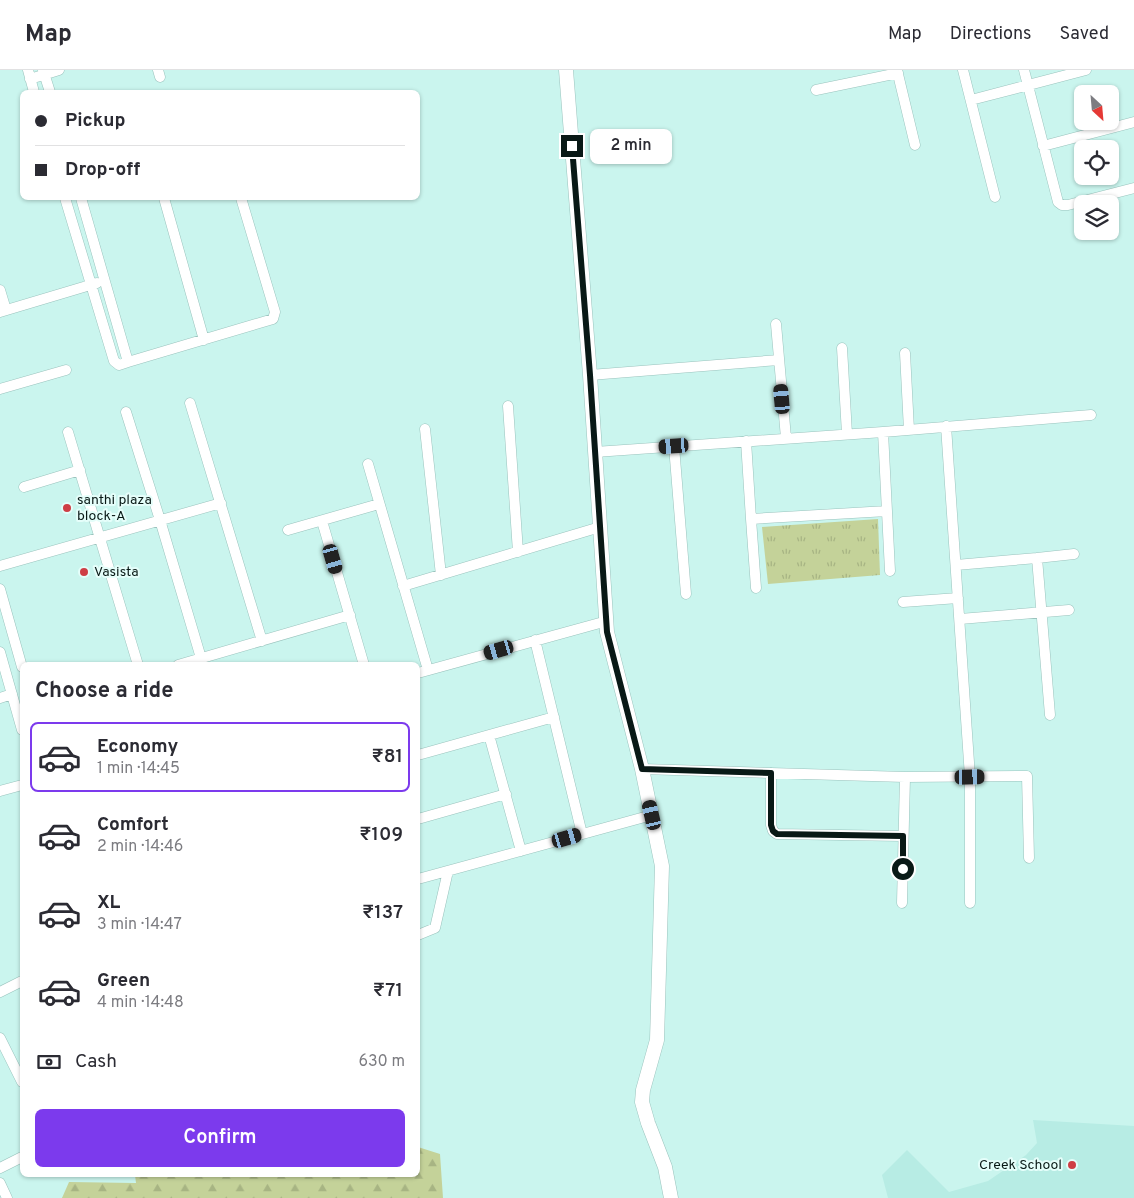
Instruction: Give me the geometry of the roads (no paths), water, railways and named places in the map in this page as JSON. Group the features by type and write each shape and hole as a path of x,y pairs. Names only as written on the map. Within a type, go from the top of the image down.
{"street":[{"path":"33,90 29,74 59,70"},
{"path":"566,70 590,375 607,632 642,769 662,866 657,1040 643,1090 642,1102 665,1167 671,1198"},
{"path":"963,70 995,197"},
{"path":"1024,70 1058,202 1062,205 1134,188"},
{"path":"971,100 1086,70"},
{"path":"44,72 49,90"},
{"path":"816,90 898,72 916,145"},
{"path":"1043,146 1134,122"},
{"path":"67,200 114,361 119,365 270,321 275,316 242,200"},
{"path":"81,200 128,362"},
{"path":"165,200 204,340"},
{"path":"0,290 3,311 105,280"},
{"path":"776,324 786,438"},
{"path":"842,348 847,434"},
{"path":"905,353 909,430"},
{"path":"590,375 779,360"},
{"path":"0,389 66,370"},
{"path":"190,403 262,641"},
{"path":"508,406 518,552"},
{"path":"126,412 201,658"},
{"path":"595,452 1091,415"},
{"path":"946,426 970,777 970,903"},
{"path":"425,429 441,575"},
{"path":"68,432 137,662"},
{"path":"883,432 890,571"},
{"path":"746,441 756,588"},
{"path":"674,446 686,594"},
{"path":"368,464 403,586 423,672 607,621"},
{"path":"24,487 80,470"},
{"path":"0,566 221,503"},
{"path":"288,530 379,504"},
{"path":"751,518 887,511"},
{"path":"322,521 363,662"},
{"path":"403,586 600,527"},
{"path":"956,565 1074,554"},
{"path":"1037,558 1050,715"},
{"path":"0,589 5,624 20,662"},
{"path":"904,602 958,598"},
{"path":"960,619 1069,610"},
{"path":"188,662 350,615"},
{"path":"535,640 582,834"},
{"path":"0,652 20,723"},
{"path":"0,698 12,694"},
{"path":"420,754 554,717"},
{"path":"489,735 521,851"},
{"path":"642,769 905,777 1027,776 1028,858"},
{"path":"771,773 771,825 773,831 777,834 903,836"},
{"path":"902,903 905,777"},
{"path":"0,791 20,786"},
{"path":"420,818 506,794"},
{"path":"420,878 652,815"},
{"path":"420,934 435,928 448,871"},
{"path":"0,992 20,982"},
{"path":"0,1038 20,1078"},
{"path":"0,1168 20,1158"},
{"path":"0,1183 8,1198"}],"place":[{"name":"santhi plaza block-A","path":"67,508"},
{"name":"Vasista","path":"84,572"},
{"name":"Creek School","path":"1072,1165"}]}
